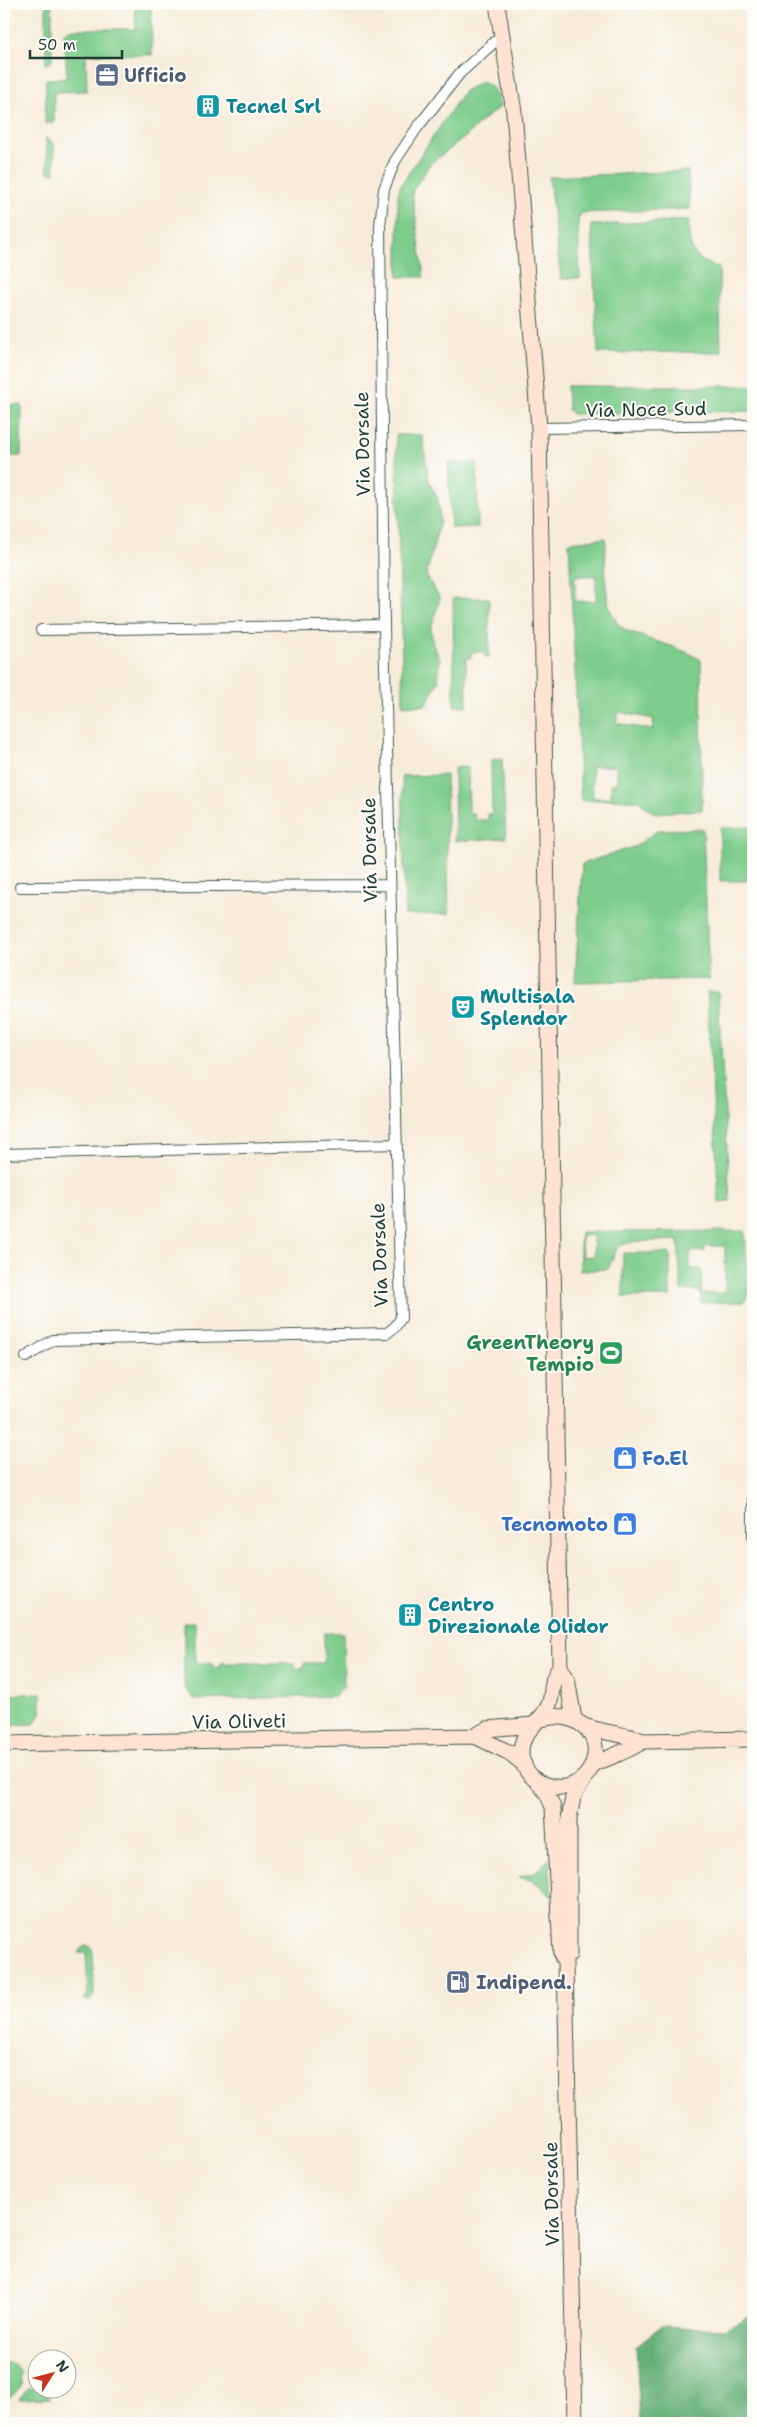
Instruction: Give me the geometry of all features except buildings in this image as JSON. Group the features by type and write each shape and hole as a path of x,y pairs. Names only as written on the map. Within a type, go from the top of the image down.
{"main road":[{"path":"497,4 514,112 539,428 560,1667 567,1679 579,1722 593,1742 594,1758 589,1770"},
{"path":"560,1667 552,1678 550,1704 522,1743 524,1764 536,1780 557,1788 573,1784 589,1770 618,1752 631,1749 643,1741"},
{"path":"537,1722 552,1715 564,1715 614,1735 630,1736 643,1741 753,1739"},
{"name":"Via Oliveti","path":"475,1736 487,1729 520,1728 537,1722"},
{"name":"Via Oliveti","path":"4,1744 475,1736 504,1750 524,1764"},
{"name":"Via Dorsale","path":"565,1963 570,1952 569,1819 573,1796 589,1770"},
{"name":"Via Dorsale","path":"536,1780 547,1793 553,1807 561,1954 565,1963 575,2423"}],"street":[{"name":"Via Dorsale","path":"26,1357 53,1340 386,1333 395,1327 401,1318 384,625 380,226 384,189 395,161 417,128 460,73 501,36"},
{"name":"Via Noce Sud","path":"539,428 753,424"},
{"path":"41,630 384,625"},
{"path":"20,887 390,885"},
{"path":"5,1154 396,1144"},
{"path":"753,1484 753,1539"}],"green space":[{"path":"46,4 52,4 52,61 46,65"},
{"path":"135,4 167,4 151,5 152,55 86,54 87,91 54,92 54,123 45,123 46,79 67,78 64,34 67,30 136,29"},
{"path":"481,82 486,83 492,88 500,107 463,139 431,163 412,192 424,277 398,277 398,194 400,186 464,91"},
{"path":"46,138 54,143 55,172 48,173"},
{"path":"688,171 690,209 581,213 578,221 580,278 561,279 549,177"},
{"path":"689,220 689,237 693,251 702,261 719,267 721,352 598,353 591,225"},
{"path":"567,386 753,386 753,411 572,414 568,409"},
{"path":"4,405 22,405 21,456 11,456 11,420 4,413"},
{"path":"396,435 422,435 429,481 438,499 440,521 426,575 440,599 431,628 433,645 440,658 438,682 426,705 403,706"},
{"path":"477,462 478,527 451,528 448,463"},
{"path":"606,538 606,591 613,616 620,626 630,632 693,655 701,660 702,810 654,813 638,801 615,799 581,801 569,542","holes":["575,576 596,576 596,601 575,601","618,712 654,719 652,730 616,723","592,766 616,766 617,783 611,784 611,798 593,798"]},
{"path":"453,598 489,598 489,657 485,657 484,652 471,652 471,658 466,658 467,706 454,706"},
{"path":"502,759 506,838 455,841 454,768 468,767 469,813 474,813 475,820 488,820 488,814 492,814 491,760"},
{"path":"446,775 449,914 405,915 402,776"},
{"path":"753,827 753,881 720,881 720,828"},
{"path":"703,829 709,979 575,982 582,864 636,846 658,830"},
{"path":"707,992 718,992 730,1201 719,1202"},
{"path":"745,1231 749,1294 744,1302 701,1303 700,1291 681,1290 678,1240 632,1242 618,1246 608,1269 580,1271 580,1232","holes":["593,1235 594,1256 582,1257 581,1236","705,1246 725,1246 725,1293 702,1294 701,1269 690,1269 690,1252 705,1251"]},
{"path":"623,1253 670,1253 670,1297 623,1297"},
{"path":"184,1622 195,1622 195,1663 212,1663 213,1667 221,1667 221,1663 295,1663 295,1668 303,1668 304,1663 324,1663 324,1633 343,1633 344,1687 335,1696 194,1700 184,1687"},
{"path":"41,1693 41,1714 34,1724 4,1725 4,1695"},
{"path":"549,1859 552,1897 534,1881 519,1877 535,1872"},
{"path":"84,1946 91,1947 93,1953 94,1994 89,2001 84,1998 88,1994 86,1953 79,1953"},
{"path":"753,2314 753,2423 640,2423 636,2346 661,2326 724,2329"},
{"path":"4,2363 12,2363 21,2372 20,2379 22,2385 9,2399 4,2399"},
{"path":"28,2388 28,2399 19,2399"}],"place":[{"name":"Ufficio","path":"107,75"},
{"name":"Tecnel Srl","path":"208,106"},
{"name":"Multisala Splendor","path":"463,1007"},
{"name":"GreenTheory Tempio","path":"611,1353"},
{"name":"Fo.El","path":"625,1458"},
{"name":"Tecnomoto","path":"625,1524"},
{"name":"Centro Direzionale Olidor","path":"410,1615"},
{"name":"Indipend.","path":"458,1982"}]}
